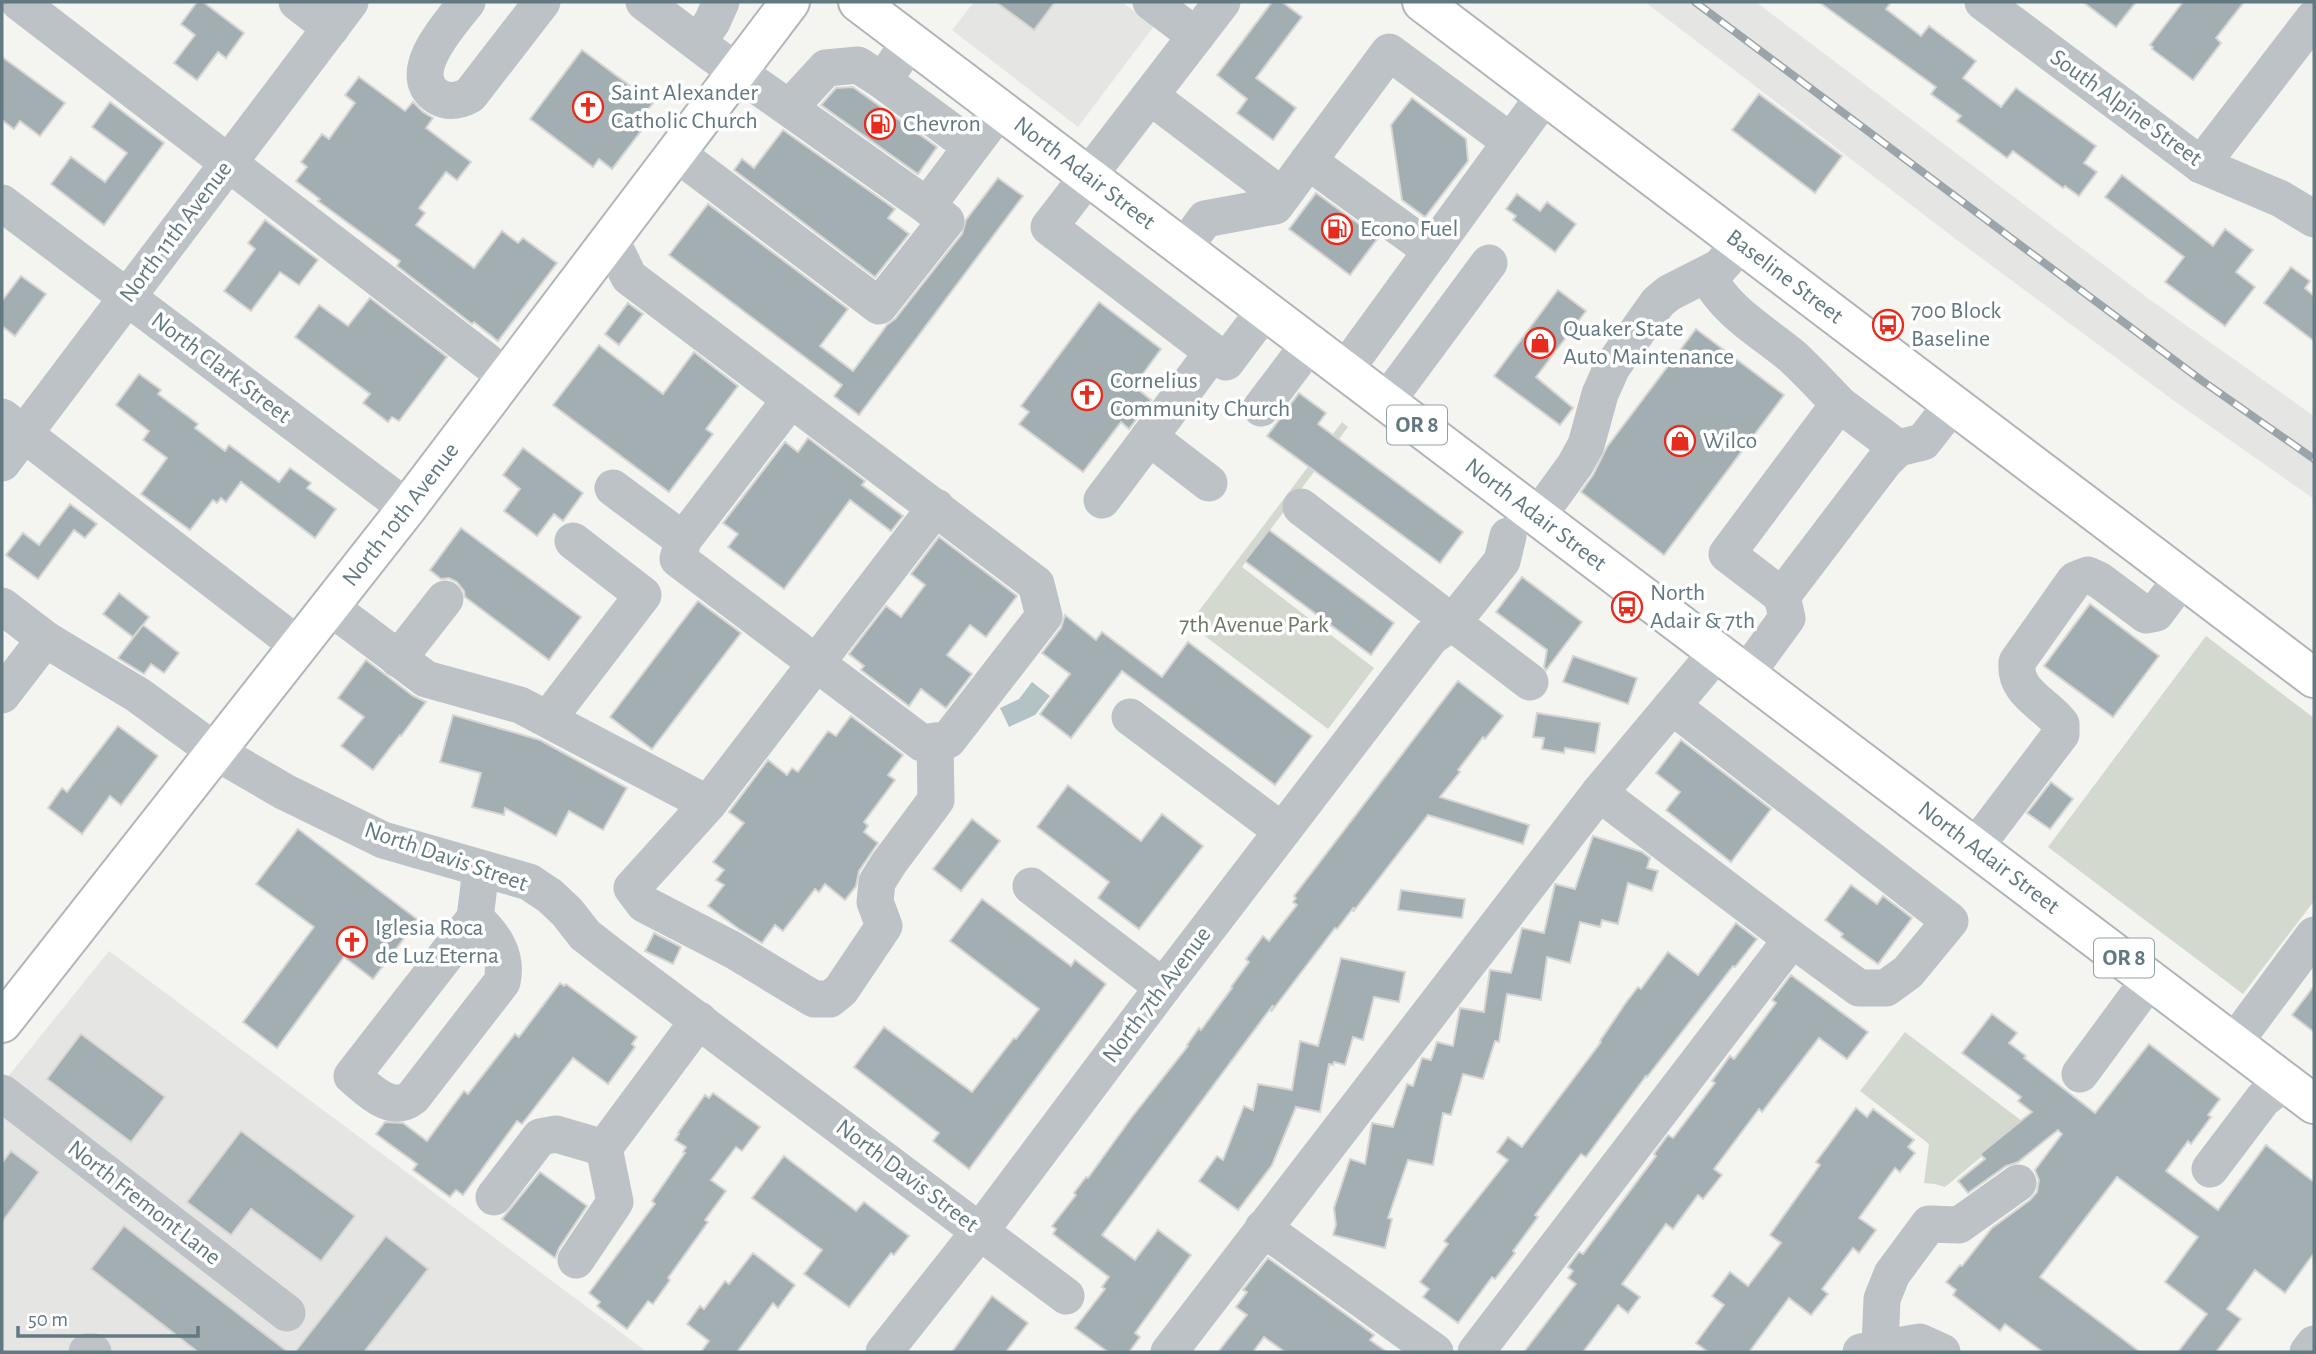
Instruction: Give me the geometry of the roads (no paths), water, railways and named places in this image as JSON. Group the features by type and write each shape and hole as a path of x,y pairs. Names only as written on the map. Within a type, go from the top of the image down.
{"main road":[{"name":"North 10th Avenue","path":"2,1023 407,508 790,2"},
{"name":"North Adair Street","path":"859,2 896,23 1000,109 1345,370 1525,521 1732,662 2300,1093"},
{"name":"Baseline Street","path":"1422,2 2314,678"}],"street":[{"path":"19,2 507,377"},
{"path":"297,2 341,15"},
{"path":"467,2 433,47 425,68 425,78 435,94 452,101 470,95 477,88 542,2"},
{"path":"644,2 946,221 879,306 676,153"},
{"path":"698,42 712,22 721,2"},
{"path":"1151,2 1196,36"},
{"path":"1222,2 1049,228 1226,362 1265,310"},
{"name":"South Alpine Street","path":"1987,3 2201,166 2281,199 2314,219"},
{"name":"North 11th Avenue","path":"2,463 13,426 126,297 341,15"},
{"path":"2201,166 2314,18"},
{"path":"883,81 896,23"},
{"path":"1184,248 1205,219 1275,206 1389,52 1511,142"},
{"path":"790,107 826,68 858,65 971,146"},
{"path":"1345,370 1545,95"},
{"path":"1150,96 1282,196"},
{"path":"927,206 1000,109"},
{"path":"1308,161 1432,251"},
{"name":"North Clark Street","path":"2,203 407,508"},
{"path":"611,240 629,276 1036,584 1044,616 948,740 922,743 678,559 683,540 791,399"},
{"name":"North 7th Avenue","path":"884,1352 980,1231 1440,623 1502,561 1525,521 1575,465 1586,445 1600,394 1612,368 1658,302 1682,285 1720,267 1740,244"},
{"path":"1386,402 1489,263"},
{"path":"1707,275 1729,306 1792,357 1839,404 1898,448"},
{"path":"1261,408 1310,343"},
{"path":"1102,500 1213,352"},
{"path":"1170,1352 1599,793 1672,706 1787,618 1782,596 1727,554 1839,404"},
{"path":"1782,596 1884,462 1898,448 1923,442 1952,405"},
{"path":"13,426 299,646"},
{"path":"1149,438 1209,484"},
{"path":"613,488 683,540"},
{"path":"935,741 936,800 888,863 877,882 875,902 884,926 841,990 830,999 814,999 733,950 644,904 632,888 708,804 936,507"},
{"path":"1301,507 1440,623 1530,682"},
{"path":"548,719 643,595 573,541"},
{"path":"1976,846 2061,734 2061,724 2054,714 2021,687 2015,675 2017,662 2075,580 2088,575 2099,579 2146,615 2156,613 2182,578"},
{"path":"398,659 445,598"},
{"name":"North Davis Street","path":"2,606 45,639 138,695 216,752 285,792 383,840 529,882 567,912 585,935 1066,1296"},
{"path":"330,607 426,679 520,705 708,804"},
{"path":"2,695 45,639"},
{"path":"1599,793 1859,988 1886,988 1908,972 1950,921 1672,706"},
{"path":"1130,717 1282,831"},
{"path":"475,918 498,944 503,959 502,982 413,1097 407,1102 396,1104 383,1100 352,1076 475,918 481,869"},
{"path":"1031,886 1163,987"},
{"path":"2234,1043 2314,935"},
{"path":"1476,1352 1792,939"},
{"path":"2080,1073 2150,979"},
{"path":"576,1260 615,1202 604,1147 699,1020"},
{"name":"North Fremont Lane","path":"2,1093 287,1312"},
{"path":"2210,1169 2263,1098 2300,1093"},
{"path":"494,1198 540,1138 556,1134 604,1147"},
{"path":"1942,1352 1920,1342 1871,1350 1882,1299 1892,1274 1929,1224 1959,1225 2018,1183"},
{"path":"1263,1228 1435,1352"},
{"path":"2308,1352 2314,1344"},
{"path":"87,1352 93,1352"}],"railway":[{"path":"1695,2 2201,380 2314,459"}],"place":[{"name":"Saint Alexander Catholic Church","path":"588,107"},
{"name":"Chevron","path":"880,124"},
{"name":"Econo Fuel","path":"1337,229"},
{"name":"700 Block Baseline","path":"1888,325"},
{"name":"Quaker State Auto Maintenance","path":"1540,343"},
{"name":"Cornelius Community Church","path":"1087,395"},
{"name":"Wilco","path":"1680,441"},
{"name":"North Adair & 7th","path":"1627,607"},
{"name":"Iglesia Roca de Luz Eterna","path":"352,942"}],"park label":[{"name":"7th Avenue Park","path":"1254,625"}]}
